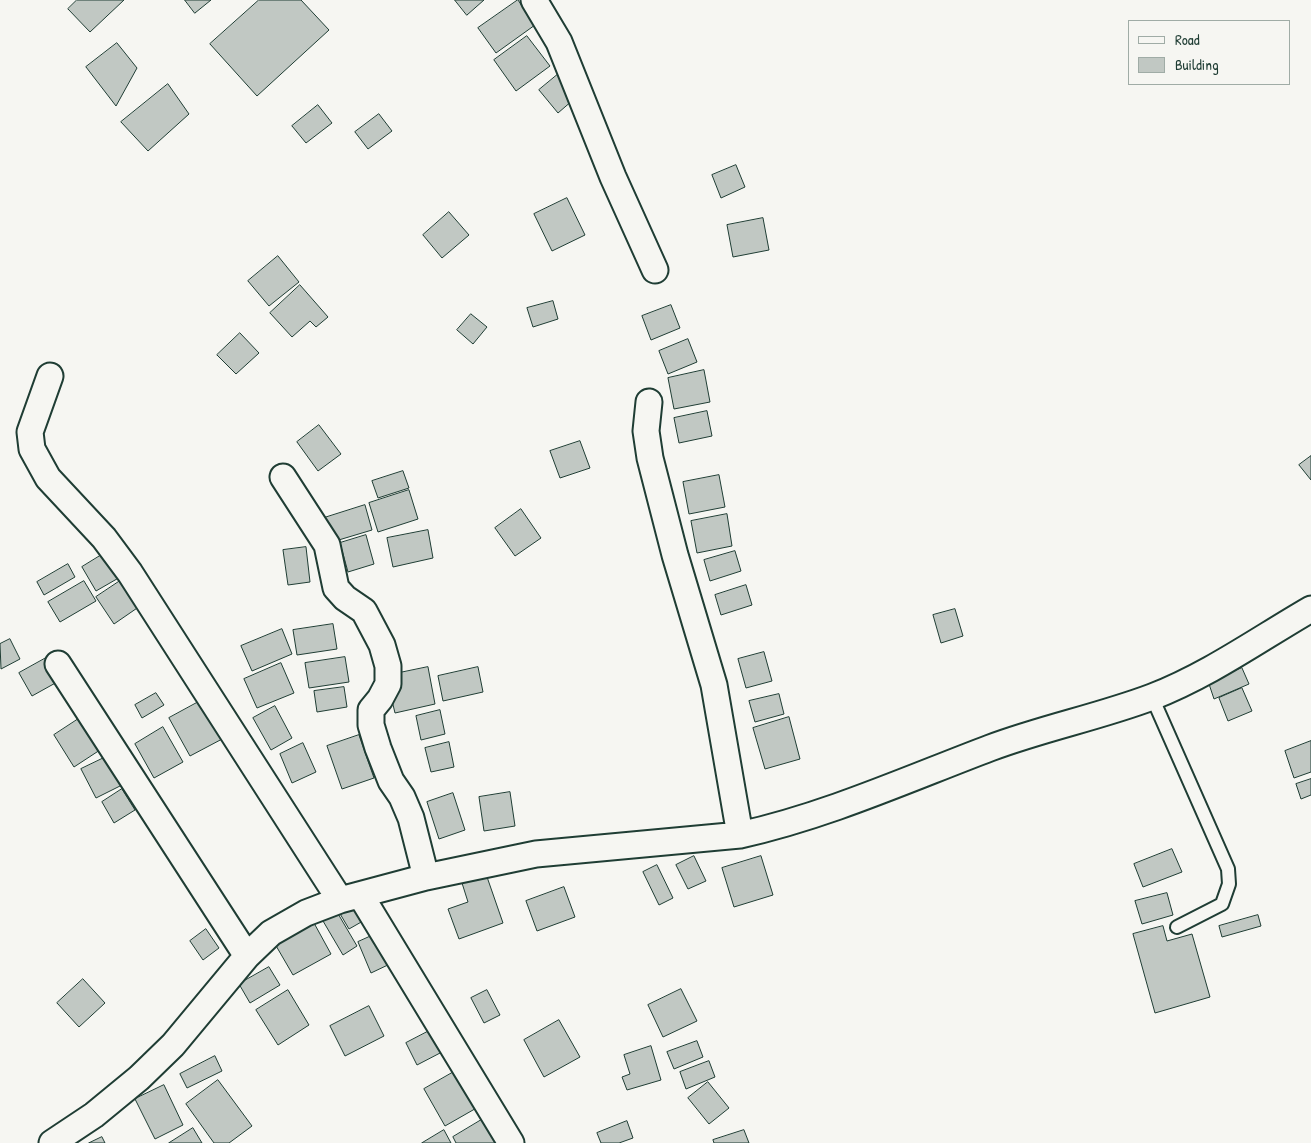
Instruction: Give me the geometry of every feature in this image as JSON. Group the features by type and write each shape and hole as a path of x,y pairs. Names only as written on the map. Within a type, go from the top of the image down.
{"street":[{"path":"534,0 559,42 613,177 655,270"},
{"path":"50,376 30,432 32,449 48,478 104,538 130,573 350,898 511,1143"},
{"path":"649,402 646,431 650,458 675,555 714,685 740,835"},
{"path":"283,477 327,545 336,588 345,598 364,611 382,645 388,666 388,684 380,699 371,710 371,725 388,773 402,796 411,818 426,878"},
{"path":"52,1143 94,1115 139,1078 173,1044 247,956 271,933 306,914 350,898 426,878 536,854 740,835 816,814 1002,743 1152,697 1232,657 1311,609"},
{"path":"58,664 247,956"}],"lane":[{"path":"1152,697 1228,868 1229,884 1222,904 1177,927"}],"building":[{"path":"77,0 124,0 90,32 68,9"},
{"path":"185,0 211,0 195,13"},
{"path":"259,0 301,0 329,30 257,96 210,44"},
{"path":"455,0 484,0 467,15"},
{"path":"518,0 535,25 496,53 478,28"},
{"path":"527,36 550,66 516,91 494,60"},
{"path":"117,43 137,68 116,106 86,67"},
{"path":"562,71 573,100 558,113 539,90"},
{"path":"168,84 189,114 148,151 121,122"},
{"path":"318,105 332,123 306,143 292,126"},
{"path":"379,114 392,131 368,149 355,132"},
{"path":"736,165 745,187 721,198 712,175"},
{"path":"567,198 585,235 552,251 534,214"},
{"path":"449,212 469,235 442,258 423,235"},
{"path":"763,218 769,250 733,257 727,225"},
{"path":"278,256 299,282 269,306 248,281"},
{"path":"300,285 328,317 316,327 310,321 292,337 270,313"},
{"path":"553,301 558,319 533,327 527,308"},
{"path":"671,305 680,328 651,340 642,316"},
{"path":"471,314 487,327 473,344 457,330"},
{"path":"240,333 259,353 236,374 217,355"},
{"path":"688,339 697,362 668,374 659,351"},
{"path":"704,370 710,402 674,409 668,378"},
{"path":"707,411 712,436 679,443 674,418"},
{"path":"319,425 341,454 318,471 297,442"},
{"path":"580,441 590,468 560,478 550,451"},
{"path":"1311,456 1311,480 1299,465"},
{"path":"403,471 409,488 378,498 372,481"},
{"path":"719,475 725,507 689,514 683,482"},
{"path":"409,490 418,519 378,532 369,503"},
{"path":"365,505 372,530 332,542 324,518"},
{"path":"521,509 541,538 515,556 495,528"},
{"path":"727,514 732,546 697,553 691,521"},
{"path":"428,530 433,558 393,567 387,538"},
{"path":"366,535 374,564 348,572 340,543"},
{"path":"306,547 310,582 288,585 283,550"},
{"path":"108,551 122,576 96,591 82,567"},
{"path":"735,551 741,571 710,581 704,560"},
{"path":"68,564 75,577 44,595 37,582"},
{"path":"126,577 143,604 114,624 96,597"},
{"path":"84,581 96,601 60,622 48,602"},
{"path":"746,585 752,605 721,615 715,595"},
{"path":"955,609 963,636 941,643 933,615"},
{"path":"333,624 337,649 297,655 293,630"},
{"path":"282,629 292,654 252,671 241,646"},
{"path":"10,639 20,659 1,669 0,644"},
{"path":"764,652 772,681 746,688 738,659"},
{"path":"345,657 349,682 309,688 305,663"},
{"path":"46,658 59,681 32,696 19,673"},
{"path":"281,663 294,693 257,708 244,679"},
{"path":"428,667 435,704 395,713 389,688 394,674"},
{"path":"478,667 483,692 443,701 438,676"},
{"path":"1242,668 1249,684 1214,699 1208,681"},
{"path":"344,687 347,707 317,712 314,691"},
{"path":"1242,688 1252,711 1228,721 1219,698"},
{"path":"156,693 164,705 142,718 135,705"},
{"path":"779,694 784,714 755,722 749,701"},
{"path":"204,699 224,738 190,756 169,718"},
{"path":"275,706 292,738 271,750 253,718"},
{"path":"440,710 445,734 421,740 416,716"},
{"path":"83,716 103,748 74,767 54,735"},
{"path":"789,717 800,759 765,769 753,728"},
{"path":"163,727 183,762 154,778 135,744"},
{"path":"359,735 374,778 342,789 327,746"},
{"path":"1311,741 1311,772 1294,778 1285,751"},
{"path":"449,742 454,767 431,772 425,748"},
{"path":"303,743 316,772 292,783 280,754"},
{"path":"108,756 122,785 96,798 81,769"},
{"path":"1311,779 1311,795 1301,799 1296,784"},
{"path":"122,789 135,810 114,823 102,802"},
{"path":"510,792 515,826 484,831 479,797"},
{"path":"453,793 465,830 439,839 427,802"},
{"path":"1172,849 1182,872 1143,887 1134,864"},
{"path":"694,856 706,881 688,889 676,865"},
{"path":"761,856 773,895 734,907 722,868"},
{"path":"657,865 673,898 659,905 643,872"},
{"path":"486,874 503,923 459,939 448,909 468,902 462,883"},
{"path":"564,887 575,917 537,931 526,901"},
{"path":"1167,893 1173,915 1142,924 1135,901"},
{"path":"353,904 363,921 349,929 339,912"},
{"path":"337,912 357,946 343,955 323,921"},
{"path":"1258,915 1261,926 1222,937 1219,926"},
{"path":"314,923 331,954 293,975 275,944"},
{"path":"1163,926 1167,941 1192,934 1210,997 1155,1013 1133,934"},
{"path":"206,929 219,948 203,960 190,941"},
{"path":"378,933 392,963 371,973 358,942"},
{"path":"269,967 280,985 250,1003 239,984"},
{"path":"83,979 105,1003 79,1027 57,1003"},
{"path":"681,989 697,1021 663,1037 648,1005"},
{"path":"288,990 309,1025 278,1045 256,1010"},
{"path":"487,990 500,1015 484,1023 471,998"},
{"path":"369,1006 384,1036 345,1056 330,1026"},
{"path":"559,1020 580,1057 544,1077 524,1040"},
{"path":"431,1030 442,1052 417,1065 406,1043"},
{"path":"697,1041 703,1057 674,1069 667,1052"},
{"path":"651,1046 661,1080 627,1090 622,1077 630,1074 624,1055"},
{"path":"215,1056 222,1071 187,1088 180,1074"},
{"path":"709,1061 715,1077 686,1089 680,1072"},
{"path":"459,1069 480,1106 445,1126 424,1089"},
{"path":"218,1080 252,1126 229,1143 214,1143 186,1104"},
{"path":"708,1082 729,1108 709,1124 688,1098"},
{"path":"164,1085 183,1125 155,1139 135,1099"},
{"path":"488,1116 503,1143 456,1143 453,1137"},
{"path":"627,1121 633,1138 619,1143 601,1143 597,1133"},
{"path":"193,1128 202,1143 169,1143"},
{"path":"444,1130 451,1143 422,1143"},
{"path":"744,1130 749,1143 714,1143 713,1140"},
{"path":"102,1137 105,1143 89,1143"}]}
